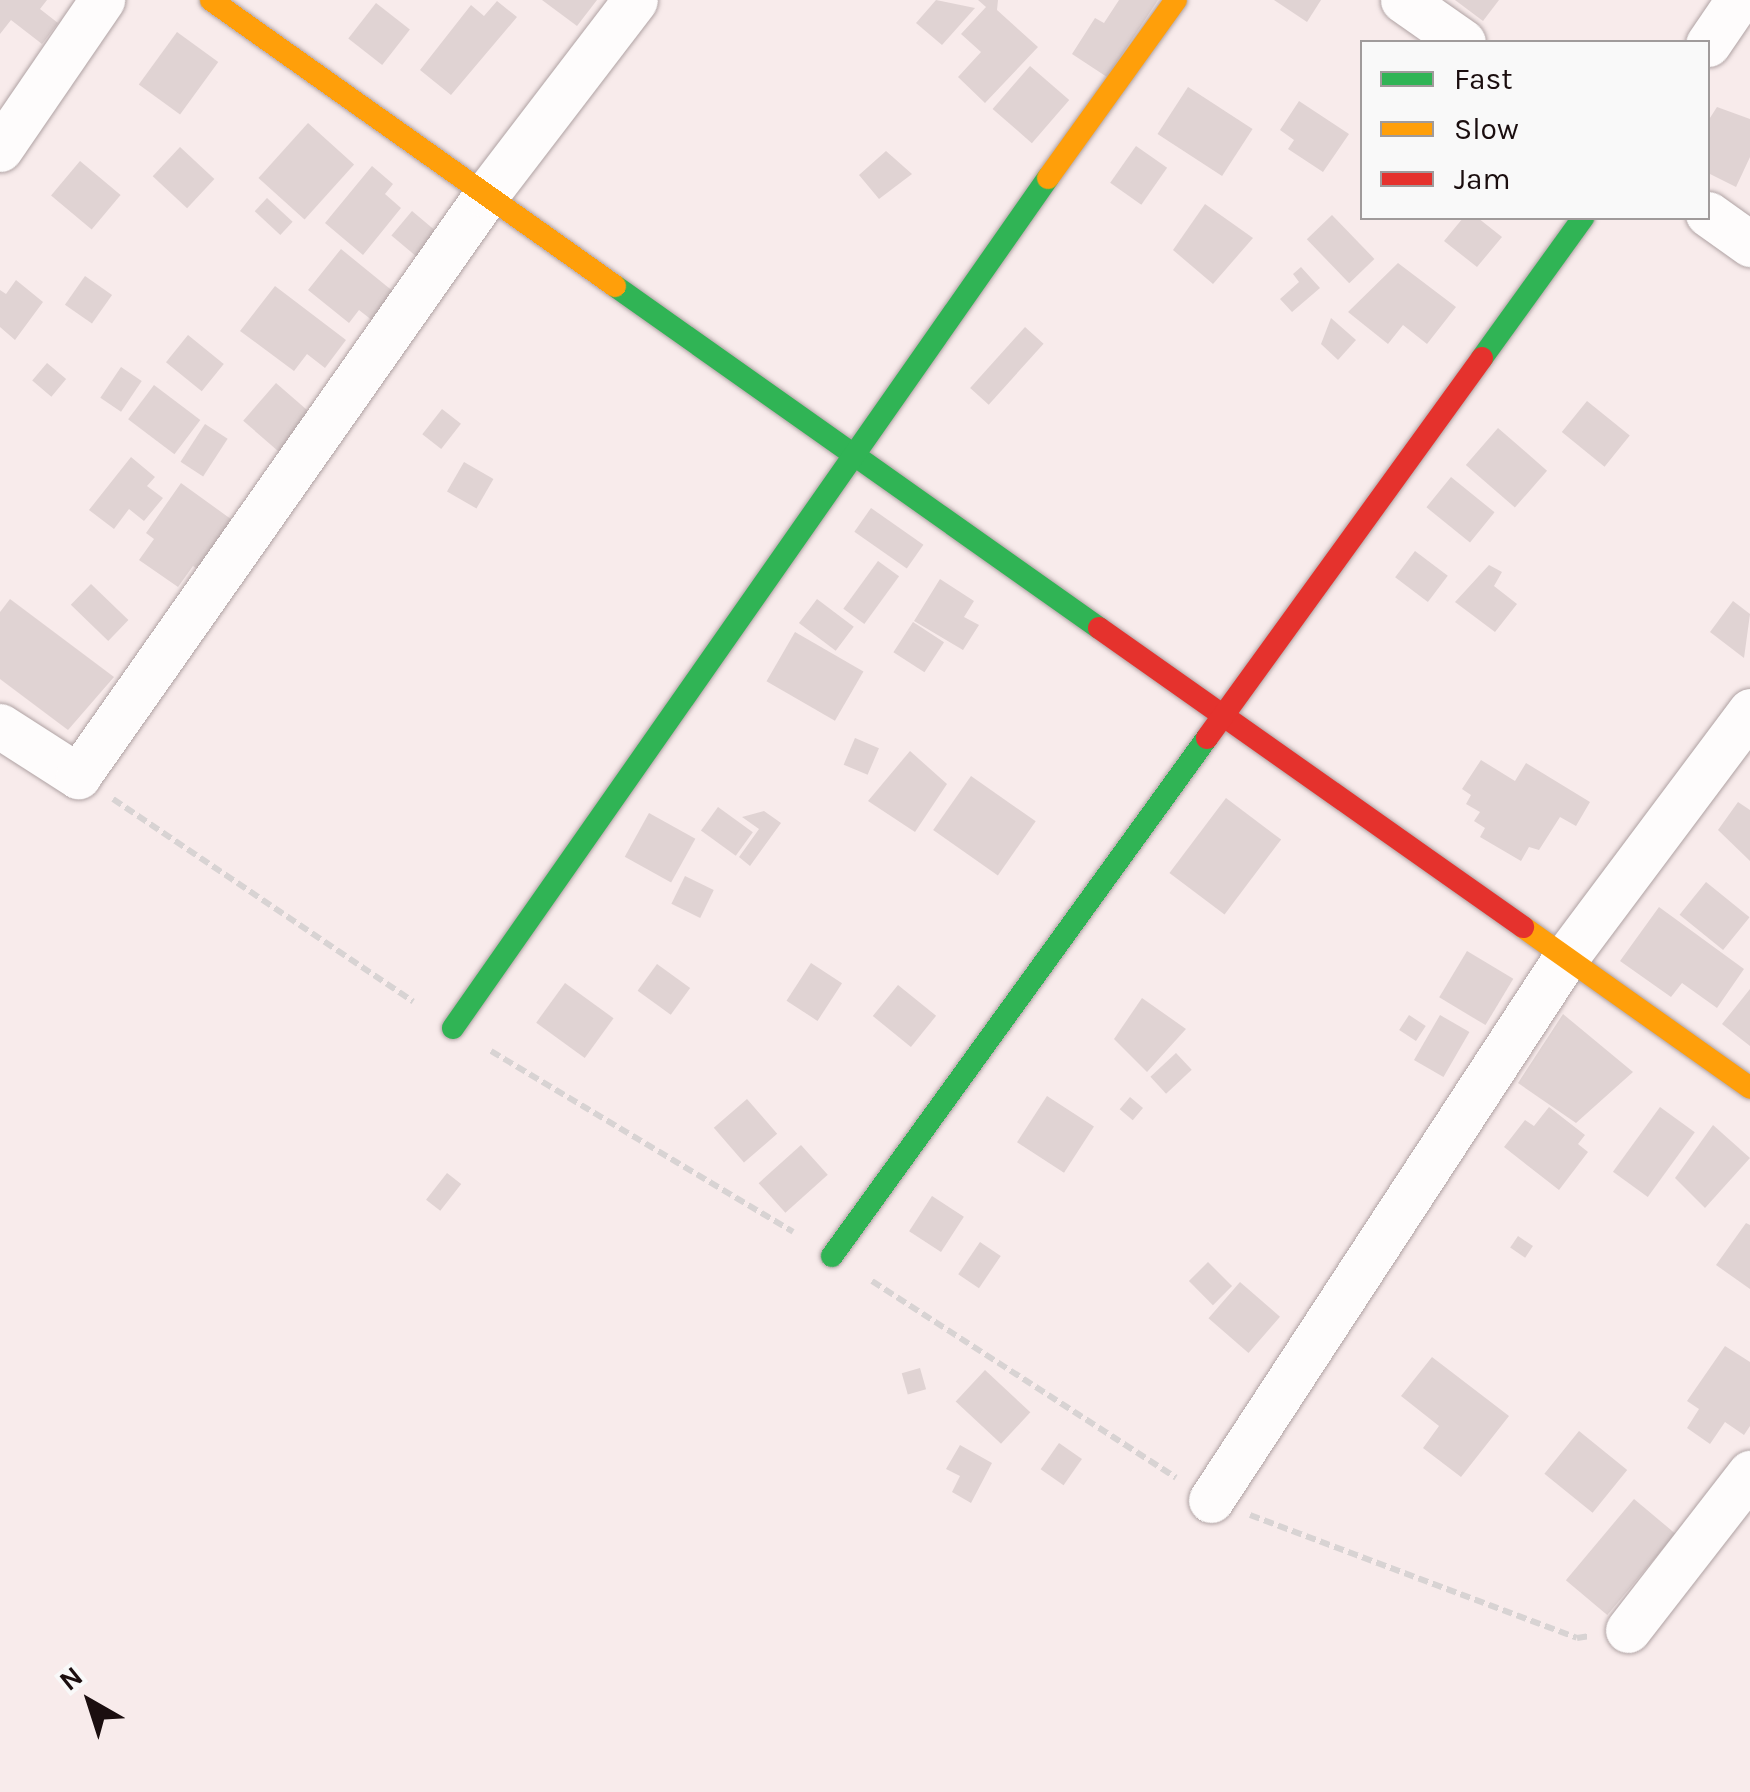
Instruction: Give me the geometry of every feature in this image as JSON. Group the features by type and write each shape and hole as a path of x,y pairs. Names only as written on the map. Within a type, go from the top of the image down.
{"street":[{"path":"0,148 102,0"},
{"path":"211,0 848,455 1222,713 1564,960 1750,1088"},
{"path":"0,726 78,776 486,196 635,0"},
{"path":"453,1028 848,455 1176,0"},
{"path":"1403,0 1461,40"},
{"path":"1710,41 1738,0"},
{"path":"1710,215 1750,244"},
{"path":"832,1256 1583,220"},
{"path":"1211,1500 1564,960 1750,712"},
{"path":"1628,1630 1750,1472"}],"building":[{"path":"0,0 47,0 40,9 58,23 42,44 11,20 0,34"},
{"path":"542,0 597,0 577,26"},
{"path":"936,0 975,8 942,45 916,23"},
{"path":"978,0 998,0 997,10 1038,47 985,103 958,77 981,52 961,34 986,7"},
{"path":"1119,0 1158,0 1107,77 1072,54 1095,18 1104,23"},
{"path":"1274,0 1321,0 1307,22"},
{"path":"1455,0 1499,0 1483,21"},
{"path":"497,1 517,17 451,95 420,70 471,5 484,16"},
{"path":"376,3 410,29 382,65 348,38"},
{"path":"177,32 218,62 180,115 139,85"},
{"path":"1030,66 1069,100 1032,143 993,109"},
{"path":"1188,87 1253,129 1222,176 1158,134"},
{"path":"1299,101 1349,134 1323,172 1288,149 1294,140 1280,130"},
{"path":"1717,107 1750,119 1750,157 1736,187 1710,174 1710,118"},
{"path":"308,123 354,164 305,219 258,178"},
{"path":"1136,146 1167,168 1141,205 1110,183"},
{"path":"180,147 214,179 187,208 153,176"},
{"path":"886,151 912,174 879,199 859,175"},
{"path":"80,161 121,195 92,230 51,195"},
{"path":"372,166 393,184 385,194 401,208 363,255 325,223"},
{"path":"267,198 293,222 280,235 255,211"},
{"path":"1205,204 1253,238 1213,284 1173,250"},
{"path":"412,211 445,239 424,263 391,236"},
{"path":"1332,215 1374,259 1349,283 1307,239"},
{"path":"1461,220 1481,220 1502,237 1477,267 1444,241"},
{"path":"341,249 400,297 378,325 359,310 349,323 308,290"},
{"path":"1398,263 1456,307 1427,344 1403,325 1388,344 1348,312"},
{"path":"1301,267 1320,288 1292,312 1280,299 1299,282 1293,274"},
{"path":"85,276 112,295 92,324 65,305"},
{"path":"16,280 43,302 15,340 0,327 0,290 6,294"},
{"path":"275,286 346,340 325,368 307,354 294,371 240,331"},
{"path":"1331,318 1356,340 1338,360 1321,344"},
{"path":"1025,327 1044,344 989,405 970,388"},
{"path":"188,335 224,364 202,391 166,362"},
{"path":"47,363 66,379 51,397 32,381"},
{"path":"121,367 142,381 121,412 100,398"},
{"path":"276,383 312,414 279,452 243,421"},
{"path":"154,385 200,420 174,454 128,419"},
{"path":"1587,401 1630,436 1605,467 1562,432"},
{"path":"442,409 461,424 441,449 422,434"},
{"path":"205,424 228,439 203,476 180,462"},
{"path":"1498,428 1547,471 1515,508 1466,465"},
{"path":"131,457 155,477 147,486 163,498 144,521 129,509 114,529 89,510"},
{"path":"464,462 493,479 476,508 447,491"},
{"path":"1451,477 1495,512 1470,543 1426,507"},
{"path":"181,483 235,522 201,571 193,566 178,587 139,560 154,539 146,533"},
{"path":"871,508 923,545 907,568 854,532"},
{"path":"1415,551 1448,576 1428,602 1395,577"},
{"path":"878,561 899,576 864,624 843,609"},
{"path":"1489,565 1502,572 1494,586 1517,604 1495,632 1455,602"},
{"path":"940,579 974,601 964,617 979,625 963,650 914,621"},
{"path":"91,584 128,620 108,641 71,605"},
{"path":"10,599 114,677 68,730 0,679 0,612"},
{"path":"817,599 854,627 836,651 799,623"},
{"path":"1733,601 1750,614 1744,658 1710,632"},
{"path":"913,622 944,642 924,672 893,652"},
{"path":"795,632 863,672 835,721 766,681"},
{"path":"855,738 879,748 868,775 844,765"},
{"path":"910,751 947,784 915,832 868,801"},
{"path":"1481,760 1515,781 1526,763 1590,802 1576,826 1560,817 1539,850 1529,847 1521,861 1480,837 1485,828 1474,821 1480,812 1466,804 1471,795 1462,789"},
{"path":"971,776 1036,821 998,875 933,830"},
{"path":"1226,798 1281,840 1225,915 1169,873"},
{"path":"1738,802 1750,810 1750,861 1718,830"},
{"path":"718,807 753,832 736,856 701,830"},
{"path":"764,811 781,823 750,866 739,857 759,829 742,817"},
{"path":"649,813 695,839 671,882 625,857"},
{"path":"685,876 714,890 700,918 671,904"},
{"path":"1706,882 1750,917 1723,950 1680,915"},
{"path":"1659,907 1744,969 1717,1008 1682,983 1671,997 1620,961"},
{"path":"1467,951 1513,979 1485,1025 1439,997"},
{"path":"811,963 842,983 818,1021 786,1001"},
{"path":"657,964 690,988 671,1015 638,991"},
{"path":"565,983 614,1018 585,1058 536,1023"},
{"path":"898,985 936,1016 911,1047 873,1016"},
{"path":"1750,989 1750,1046 1722,1024"},
{"path":"1142,998 1186,1029 1147,1072 1114,1039"},
{"path":"1563,1014 1633,1072 1576,1123 1518,1083"},
{"path":"1409,1015 1426,1026 1416,1041 1399,1030"},
{"path":"1440,1015 1469,1032 1443,1077 1414,1060"},
{"path":"1176,1053 1192,1070 1166,1094 1150,1077"},
{"path":"1047,1096 1094,1126 1064,1173 1017,1142"},
{"path":"1130,1097 1143,1108 1133,1120 1120,1109"},
{"path":"747,1099 777,1134 744,1163 714,1128"},
{"path":"1549,1107 1585,1135 1578,1144 1588,1152 1559,1190 1504,1147 1525,1120 1534,1126"},
{"path":"1660,1107 1695,1132 1648,1197 1613,1172"},
{"path":"1713,1125 1750,1158 1705,1208 1675,1178"},
{"path":"801,1145 828,1175 785,1213 759,1183"},
{"path":"447,1173 461,1184 440,1211 426,1200"},
{"path":"932,1196 964,1217 941,1252 909,1231"},
{"path":"1746,1223 1750,1225 1750,1289 1716,1265"},
{"path":"1518,1236 1533,1246 1525,1258 1510,1248"},
{"path":"980,1242 1001,1256 979,1288 958,1274"},
{"path":"1208,1262 1232,1286 1213,1305 1189,1281"},
{"path":"1240,1282 1280,1317 1249,1353 1209,1318"},
{"path":"1725,1346 1750,1362 1750,1426 1744,1435 1725,1422 1710,1444 1687,1428 1699,1409 1687,1401"},
{"path":"1432,1357 1509,1416 1461,1477 1423,1448 1439,1426 1401,1396"},
{"path":"920,1368 926,1389 908,1394 902,1373"},
{"path":"985,1370 1030,1412 1001,1444 956,1401"},
{"path":"1579,1431 1627,1470 1593,1513 1544,1474"},
{"path":"1059,1443 1082,1459 1064,1485 1041,1469"},
{"path":"960,1445 992,1463 971,1503 952,1492 960,1476 946,1469"},
{"path":"1634,1499 1675,1534 1607,1615 1566,1580"}],"traffic: fast":[{"path":"453,1028 1048,178"},
{"path":"1482,358 1582,220"},
{"path":"615,286 1099,628"},
{"path":"832,1256 1207,738"}],"traffic: slow":[{"path":"211,0 615,286"},
{"path":"1048,178 1176,0"},
{"path":"1523,927 1750,1088"}],"traffic: jam":[{"path":"1207,738 1482,358"},
{"path":"1099,628 1523,927"}]}
